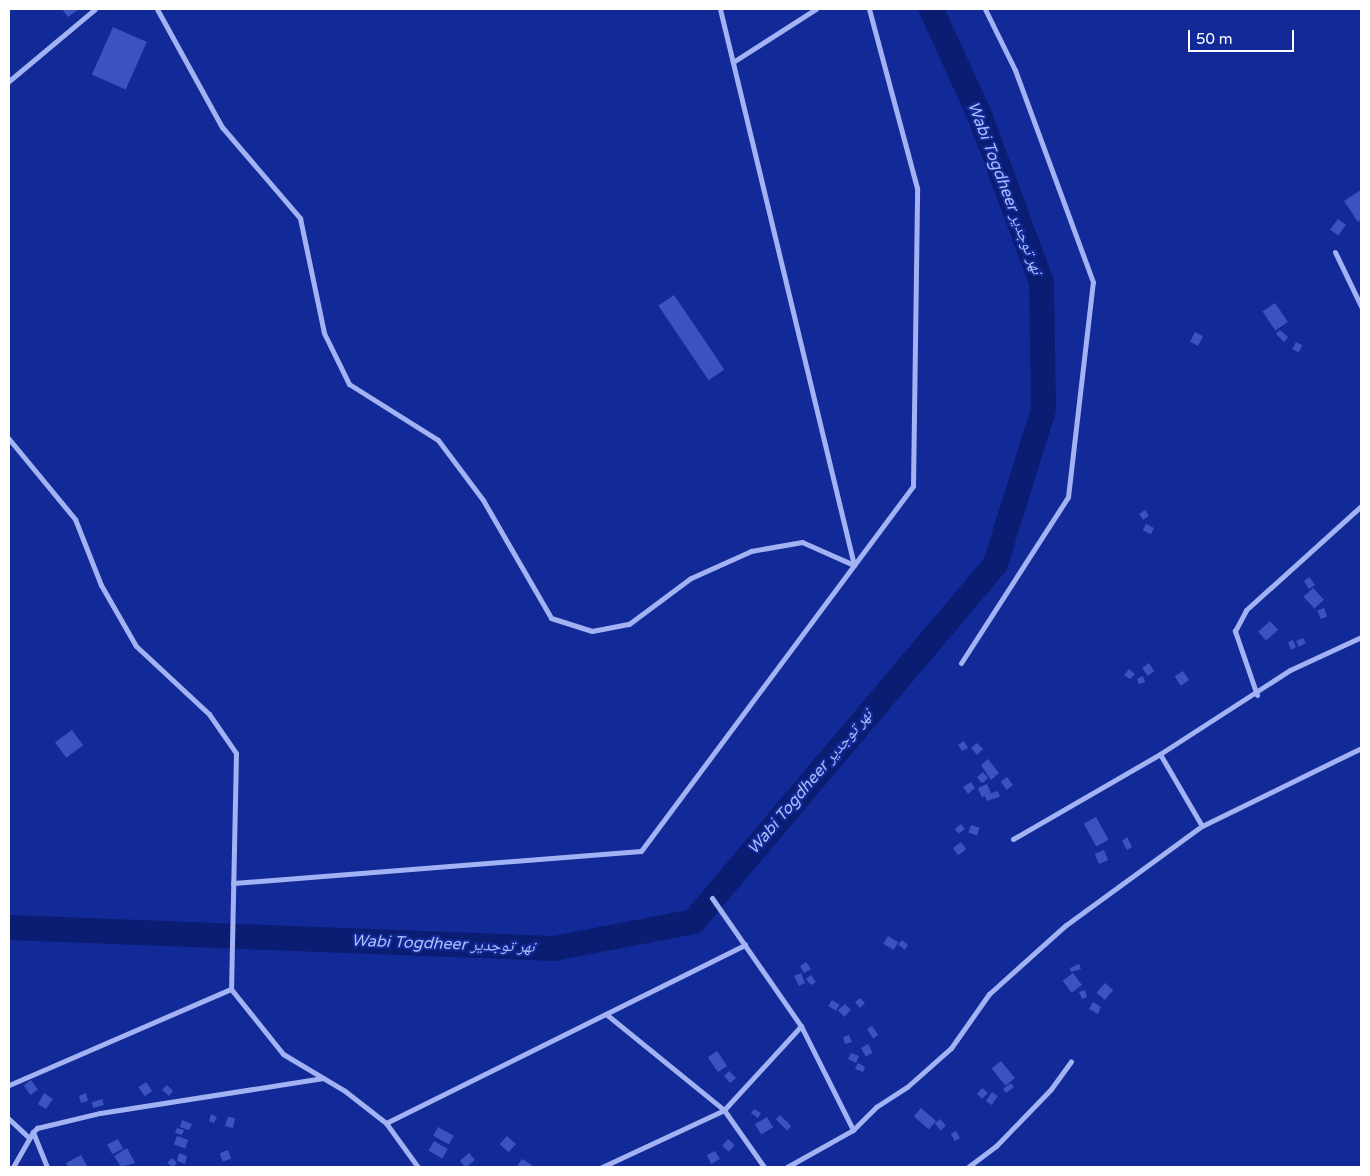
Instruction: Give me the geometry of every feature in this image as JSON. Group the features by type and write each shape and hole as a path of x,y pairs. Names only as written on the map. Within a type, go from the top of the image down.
{"street":[{"path":"9,81 96,9"},
{"path":"157,9 222,127 300,218 324,333 349,384 438,440 483,500 551,618 592,632 629,624 691,578 751,551 802,542 854,565"},
{"path":"720,9 854,565"},
{"path":"733,62 816,9"},
{"path":"233,883 641,851 914,486 916,188 869,9"},
{"path":"961,663 1068,497 1092,282 1015,70 985,9"},
{"path":"1335,252 1361,306"},
{"path":"9,440 75,519 101,585 136,646 209,714 236,753 231,989 283,1054 323,1078 386,1123 417,1167"},
{"path":"1257,695 1235,631 1246,610 1361,506"},
{"path":"1013,839 1160,754 1257,695 1290,670 1361,637"},
{"path":"787,1167 853,1130 951,1048 989,994 1066,925 1202,826 1361,748"},
{"path":"1160,754 1202,826"},
{"path":"712,898 801,1026 853,1130"},
{"path":"386,1123 745,945"},
{"path":"9,1085 231,989"},
{"path":"606,1014 724,1110 764,1167"},
{"path":"602,1167 724,1110 801,1026"},
{"path":"968,1167 1039,1102 1072,1061"},
{"path":"13,1167 27,1136 33,1132 100,1114 323,1078"},
{"path":"9,1119 27,1136"},
{"path":"33,1132 47,1167"}],"building":[{"path":"62,9 79,9 68,17"},
{"path":"113,27 147,42 126,90 92,75"},
{"path":"1361,190 1361,220 1358,222 1344,201"},
{"path":"1338,219 1346,225 1338,235 1330,229"},
{"path":"674,295 724,370 709,380 658,306"},
{"path":"1275,303 1288,322 1275,330 1263,311"},
{"path":"1280,330 1288,337 1284,342 1276,334"},
{"path":"1195,332 1203,336 1198,346 1190,342"},
{"path":"1296,342 1302,345 1299,352 1292,349"},
{"path":"1145,510 1149,516 1143,520 1139,514"},
{"path":"1146,524 1154,528 1151,534 1143,530"},
{"path":"1309,577 1315,585 1309,589 1304,581"},
{"path":"1313,588 1324,600 1314,609 1303,597"},
{"path":"1324,608 1327,616 1321,619 1317,611"},
{"path":"1270,621 1278,630 1266,641 1258,632"},
{"path":"1303,638 1306,643 1299,647 1296,641"},
{"path":"1293,640 1296,647 1291,650 1288,642"},
{"path":"1149,663 1154,671 1148,676 1142,668"},
{"path":"1129,669 1135,674 1130,679 1124,675"},
{"path":"1183,671 1189,680 1181,686 1175,677"},
{"path":"1143,676 1145,682 1139,684 1137,679"},
{"path":"72,730 83,745 66,758 55,742"},
{"path":"964,741 968,748 962,751 958,745"},
{"path":"977,743 983,749 977,755 971,748"},
{"path":"988,759 999,773 991,780 981,765"},
{"path":"983,772 988,778 982,783 977,777"},
{"path":"1007,777 1013,785 1007,790 1001,782"},
{"path":"971,782 975,788 968,794 963,787"},
{"path":"987,784 991,793 982,797 978,788"},
{"path":"998,791 1000,797 987,801 985,795"},
{"path":"1096,817 1109,840 1096,847 1084,824"},
{"path":"961,824 965,829 959,834 955,829"},
{"path":"971,825 980,828 977,835 969,833"},
{"path":"1127,837 1132,847 1127,850 1122,841"},
{"path":"961,842 966,849 958,855 953,848"},
{"path":"1104,850 1108,860 1099,864 1095,854"},
{"path":"888,936 898,942 894,950 883,944"},
{"path":"902,940 908,945 904,950 898,945"},
{"path":"806,962 811,969 804,973 800,966"},
{"path":"1079,964 1081,969 1071,972 1070,968"},
{"path":"801,973 805,983 799,986 794,976"},
{"path":"1073,973 1082,985 1072,993 1063,981"},
{"path":"811,975 816,982 811,985 806,979"},
{"path":"1105,983 1113,990 1105,1000 1096,993"},
{"path":"1085,990 1087,997 1082,999 1079,992"},
{"path":"860,998 865,1003 860,1008 855,1002"},
{"path":"832,1000 840,1005 836,1011 828,1006"},
{"path":"1093,1002 1101,1007 1098,1014 1089,1009"},
{"path":"845,1004 851,1010 844,1017 838,1010"},
{"path":"872,1026 878,1035 873,1038 867,1029"},
{"path":"849,1035 852,1042 845,1044 843,1037"},
{"path":"868,1044 873,1053 866,1057 861,1048"},
{"path":"717,1051 727,1066 718,1072 708,1057"},
{"path":"851,1053 859,1056 856,1063 848,1059"},
{"path":"1001,1061 1015,1078 1006,1086 992,1069"},
{"path":"858,1063 865,1067 863,1072 855,1069"},
{"path":"729,1071 736,1078 730,1083 724,1076"},
{"path":"31,1080 38,1090 31,1095 24,1085"},
{"path":"146,1082 152,1091 145,1096 139,1087"},
{"path":"1011,1083 1014,1087 1006,1093 1003,1089"},
{"path":"167,1085 173,1091 169,1096 162,1090"},
{"path":"982,1088 988,1093 982,1099 977,1094"},
{"path":"992,1092 998,1096 992,1105 986,1101"},
{"path":"44,1093 53,1099 46,1109 38,1104"},
{"path":"86,1093 88,1101 81,1103 79,1096"},
{"path":"102,1099 104,1105 93,1108 92,1102"},
{"path":"921,1108 936,1121 929,1129 914,1116"},
{"path":"754,1109 761,1113 758,1118 751,1113"},
{"path":"211,1114 217,1117 214,1123 209,1121"},
{"path":"780,1115 791,1126 787,1131 776,1119"},
{"path":"228,1117 235,1118 233,1128 225,1126"},
{"path":"767,1117 773,1127 761,1134 755,1124"},
{"path":"940,1119 946,1126 941,1130 935,1124"},
{"path":"182,1120 192,1124 189,1130 180,1127"},
{"path":"438,1127 454,1136 449,1144 433,1136"},
{"path":"177,1128 184,1130 182,1135 175,1133"},
{"path":"956,1131 960,1138 955,1141 951,1134"},
{"path":"177,1136 188,1140 185,1149 174,1144"},
{"path":"507,1136 516,1144 509,1152 500,1144"},
{"path":"118,1139 123,1149 112,1154 107,1144"},
{"path":"728,1139 735,1145 729,1152 722,1146"},
{"path":"434,1141 448,1149 442,1159 428,1151"},
{"path":"127,1148 135,1163 121,1167 114,1156"},
{"path":"228,1150 231,1158 223,1162 220,1153"},
{"path":"715,1151 720,1159 711,1164 707,1155"},
{"path":"179,1153 187,1156 185,1164 177,1161"},
{"path":"469,1153 475,1160 467,1167 460,1161"},
{"path":"81,1155 87,1166 68,1167 66,1163"},
{"path":"172,1158 177,1163 173,1167 167,1163"},
{"path":"522,1159 532,1165 530,1167 517,1166"}],"waterway":[{"name":"Wabi Togdheer نهر توجدير","path":"9,927 553,948 693,921 995,563 1043,409 1041,282 980,117 931,9"}]}
